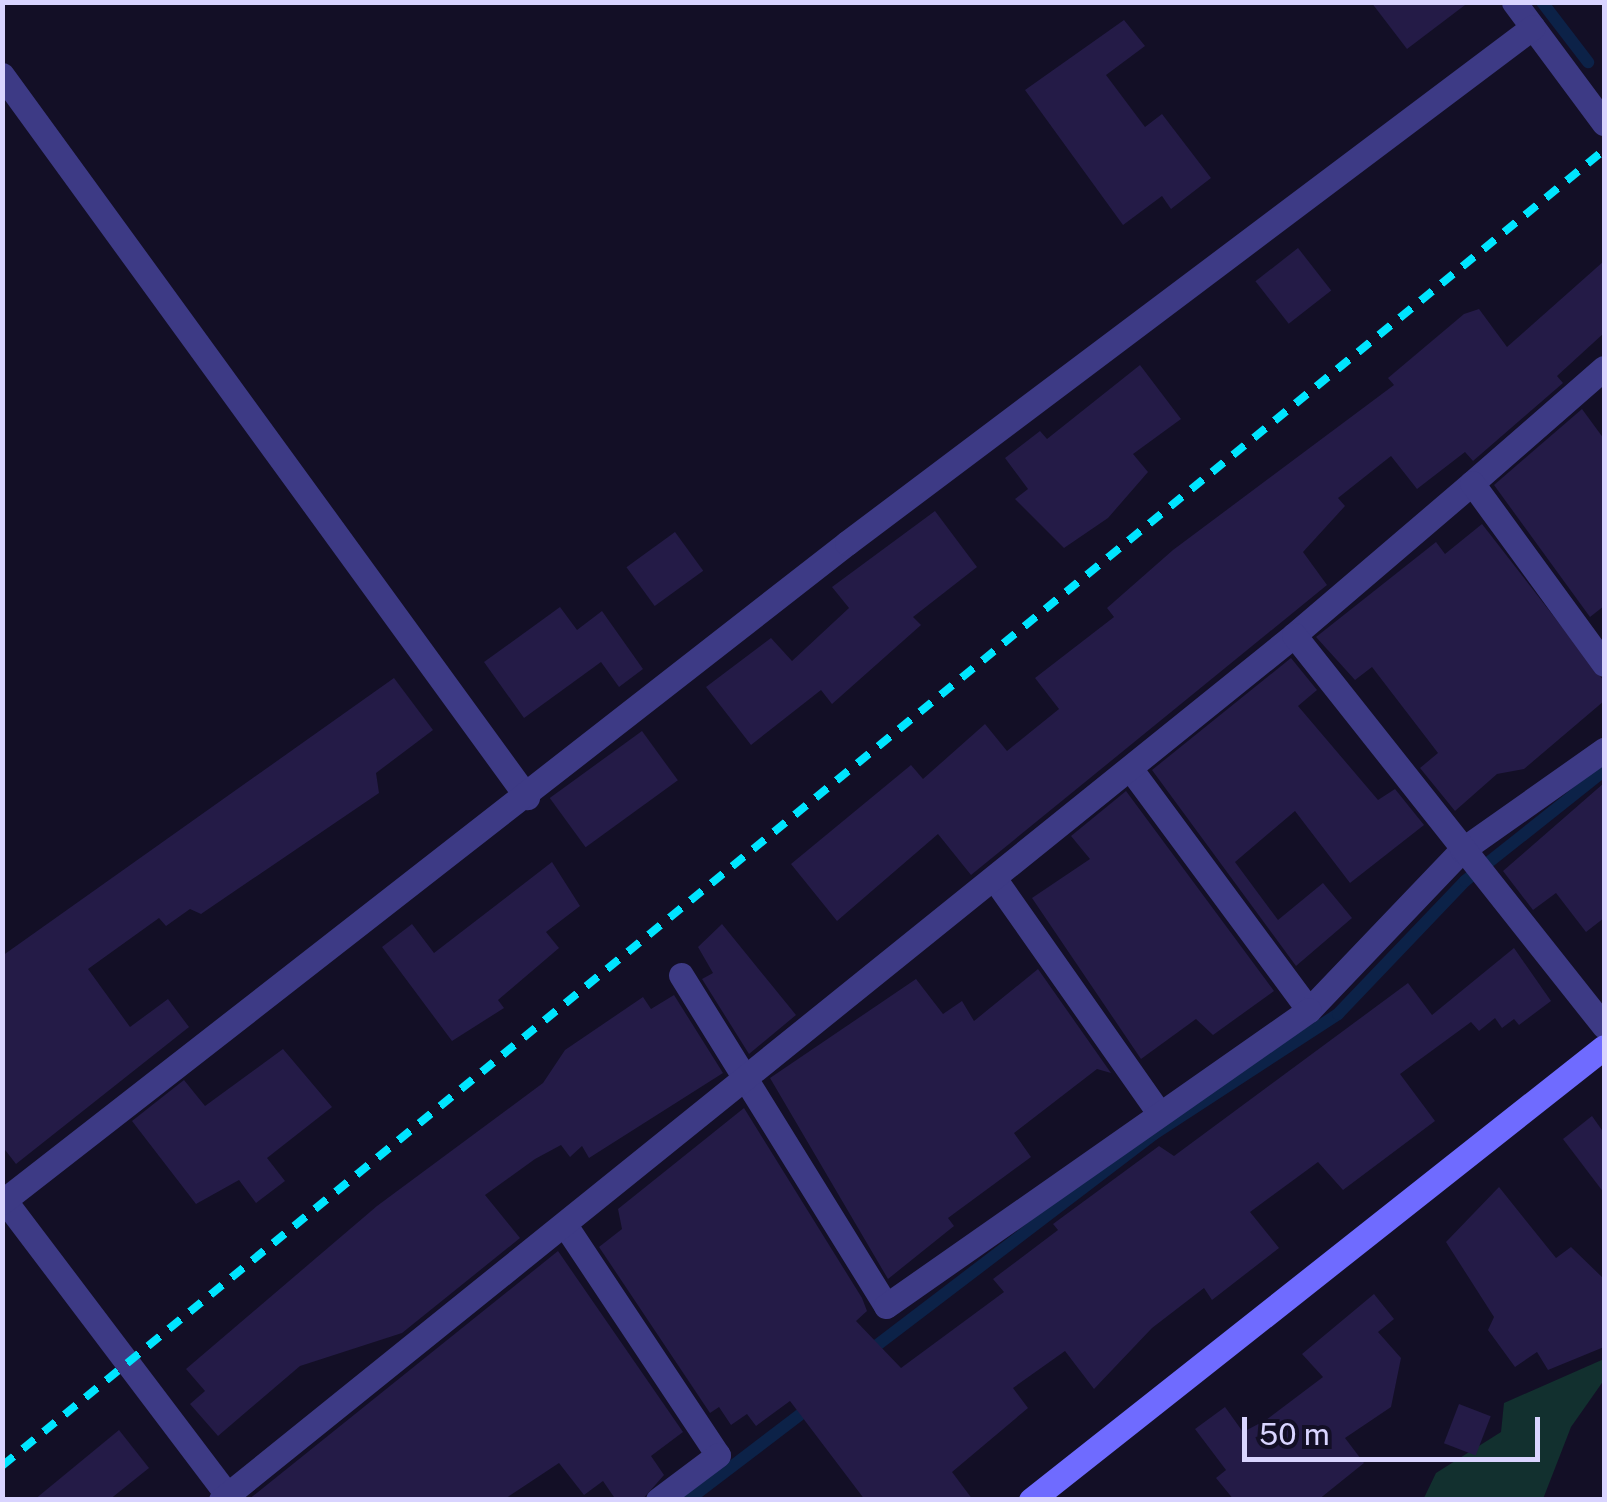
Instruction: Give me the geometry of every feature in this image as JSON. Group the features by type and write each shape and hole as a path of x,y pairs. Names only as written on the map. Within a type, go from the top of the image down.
{"street":[{"path":"1514,2 1604,123"},
{"path":"1532,27 846,543 527,797 3,1200 226,1498 1132,771 1604,368"},
{"path":"2,75 527,797"},
{"path":"1472,484 1604,664"},
{"path":"1294,635 1604,1026"},
{"path":"681,975 744,1084 886,1306 1309,1010 1604,750"},
{"path":"1132,771 1309,1010"},
{"path":"996,882 1159,1112"},
{"path":"1030,1500 1604,1048"},
{"path":"565,1225 718,1455 658,1500"}],"green space":[{"path":"1604,1359 1604,1380 1571,1427 1543,1499 1423,1500 1436,1473 1501,1432 1504,1403"}],"building":[{"path":"1371,2 1469,2 1407,49"},
{"path":"1124,20 1145,46 1106,75 1145,127 1162,114 1211,178 1171,209 1162,196 1123,225 1025,90"},
{"path":"1298,248 1331,291 1289,324 1255,281"},
{"path":"1604,261 1604,333 1557,376 1563,383 1473,461 1465,452 1417,489 1391,456 1338,498 1345,506 1303,552 1327,585 971,875 938,834 837,921 791,864 911,765 923,779 985,724 1007,751 1059,709 1035,678 1114,617 1107,608 1173,550 1394,385 1388,378 1464,314 1479,309 1507,347"},
{"path":"1140,365 1181,419 1133,454 1148,472 1108,518 1064,548 1015,499 1028,489 1005,458 1040,431 1047,439"},
{"path":"1582,409 1604,439 1604,606 1590,617 1494,485"},
{"path":"935,511 977,567 913,617 921,625 832,704 821,690 751,745 706,687 771,638 792,661 849,608 832,587"},
{"path":"1482,524 1604,681 1604,701 1524,769 1497,774 1455,811 1420,768 1438,753 1372,667 1355,680 1316,637 1436,542 1445,554"},
{"path":"675,532 703,571 655,606 626,567"},
{"path":"560,607 577,630 602,611 643,669 619,687 601,662 524,718 484,662"},
{"path":"1291,658 1317,690 1298,706 1378,800 1395,789 1424,825 1350,883 1295,811 1235,862 1278,920 1323,883 1352,918 1296,966 1152,770"},
{"path":"394,678 433,730 376,773 379,793 201,914 190,909 166,926 159,918 88,969 130,1027 168,999 189,1027 16,1164 2,1146 2,956"},
{"path":"642,731 678,780 586,847 550,798"},
{"path":"1604,783 1604,918 1586,932 1556,893 1533,910 1503,871"},
{"path":"1126,791 1274,991 1213,1035 1196,1019 1141,1059 1032,898 1090,859 1071,836"},
{"path":"552,862 580,906 546,932 559,948 498,1000 504,1008 452,1041 382,947 412,924 434,953"},
{"path":"722,924 796,1015 749,1054 702,979 713,973 698,947"},
{"path":"1514,948 1551,1001 1519,1025 1514,1019 1502,1028 1495,1018 1479,1031 1471,1022 1400,1074 1435,1121 1343,1190 1318,1162 1250,1212 1279,1248 1212,1300 1204,1288 1152,1328 1094,1389 1065,1351 1013,1388 1028,1408 952,1472 973,1500 865,1500 790,1401 756,1426 747,1414 731,1425 719,1407 710,1413 599,1247 622,1229 618,1209 744,1108 862,1298 867,1311 856,1321 901,1368 1004,1292 993,1279 1058,1230 1053,1224 1159,1146 1174,1156 1408,983 1432,1015"},
{"path":"1038,969 1111,1073 1097,1069 1014,1133 1031,1157 948,1218 954,1226 888,1279 770,1078 916,979 943,1014 962,1001 974,1021"},
{"path":"674,995 723,1073 589,1158 582,1146 570,1157 561,1145 535,1159 485,1195 520,1238 402,1333 300,1366 218,1436 190,1404 205,1391 186,1369 377,1206 543,1083 565,1050 643,997 651,1009"},
{"path":"283,1049 332,1107 267,1158 285,1181 256,1203 239,1180 196,1204 132,1121 184,1080 205,1106"},
{"path":"1592,1116 1604,1133 1604,1193 1563,1139"},
{"path":"1499,1187 1556,1258 1571,1247 1604,1279 1604,1347 1548,1370 1537,1352 1515,1367 1488,1330 1494,1317 1446,1242"},
{"path":"558,1251 683,1432 651,1456 664,1475 642,1500 616,1500 603,1481 584,1495 559,1463 503,1500 248,1500"},
{"path":"1374,1294 1394,1319 1378,1332 1401,1358 1391,1407 1345,1438 1364,1463 1318,1500 1234,1500 1216,1478 1226,1470 1195,1429 1225,1407 1243,1432 1266,1420 1323,1377 1302,1354"},
{"path":"1459,1404 1491,1416 1476,1455 1444,1443"},
{"path":"119,1430 149,1468 109,1500 34,1500"}],"waterway":[{"path":"1542,2 1588,62"},
{"path":"868,1352 1154,1134 1338,1014 1465,881 1604,771"},
{"path":"688,1500 814,1404"}],"railway":[{"path":"2,1466 1604,150"}]}
